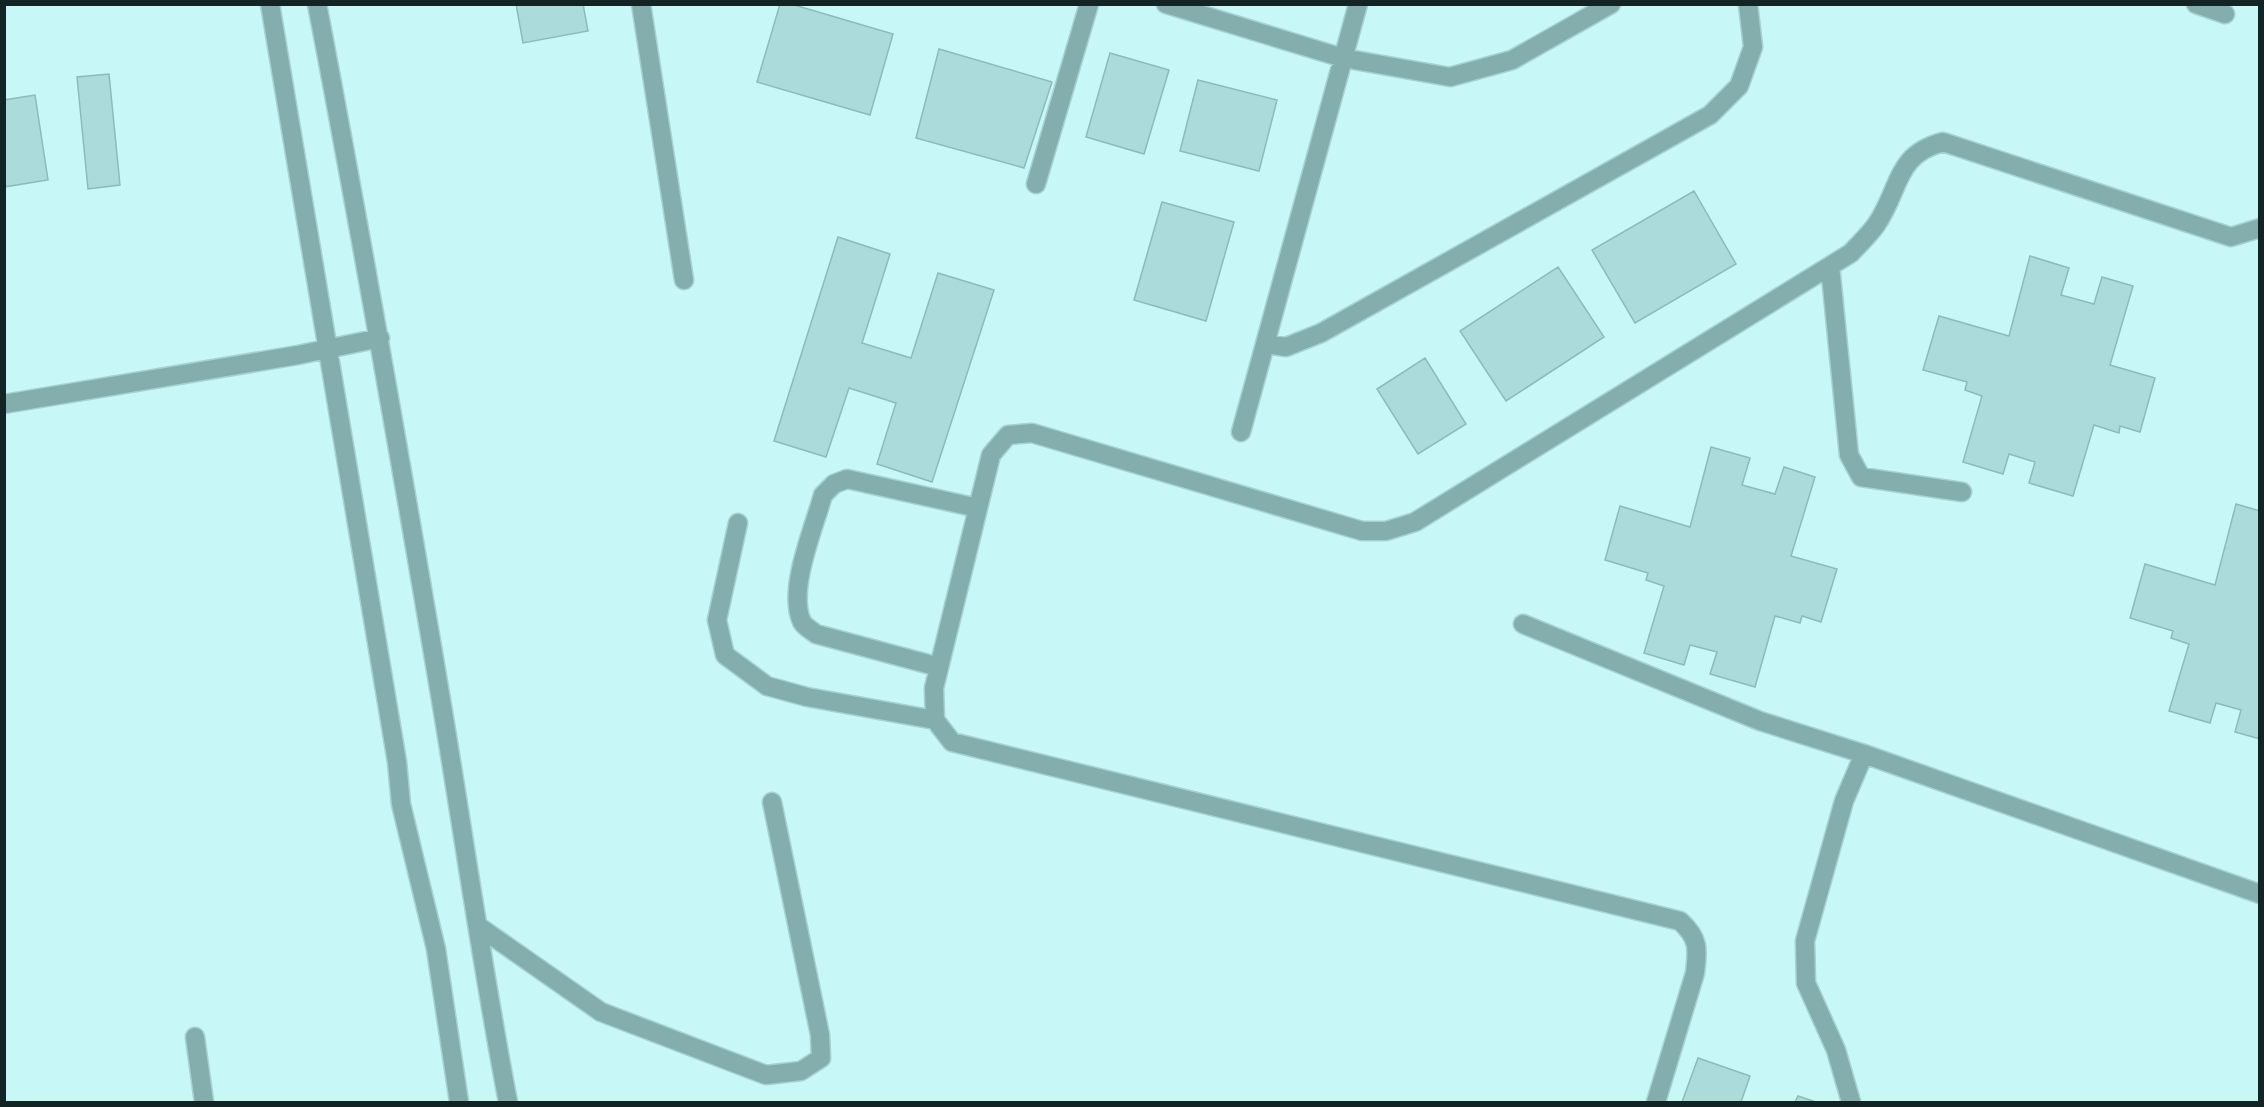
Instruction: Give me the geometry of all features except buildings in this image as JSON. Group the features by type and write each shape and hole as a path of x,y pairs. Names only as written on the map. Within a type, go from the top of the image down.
{"street":[{"path":"270,4 401,804 436,949 459,1102"},
{"path":"317,4 380,338 489,1004 508,1102"},
{"path":"641,4 684,280"},
{"path":"1036,184 1089,4"},
{"path":"1166,4 1343,58 1450,77 1512,60 1611,4"},
{"path":"1241,432 1358,4"},
{"path":"1265,344 1286,347 1321,333 1710,115 1739,86 1753,47 1748,4"},
{"path":"2196,4 2225,14"},
{"path":"1656,1102 1696,964 1694,933 1680,921 952,742 935,720 934,688 991,455 1008,435 1032,433 1362,531 1386,531 1415,522 1851,253 1876,224 1908,160 1924,147 1943,142 2231,237 2259,228"},
{"path":"1830,266 1849,455 1861,477 1962,492"},
{"path":"4,404 380,338"},
{"path":"939,667 816,634 803,624 797,607 798,587 823,495 834,484 847,479 978,508"},
{"path":"738,523 717,620 725,656 767,686 807,697 935,720"},
{"path":"1522,624 1760,721 1864,754 2259,894"},
{"path":"1851,1102 1836,1050 1806,983 1805,941 1844,801 1864,754"},
{"path":"478,926 601,1012 766,1075 801,1071 821,1058 820,1035 771,802"},
{"path":"195,1037 204,1102"}]}
